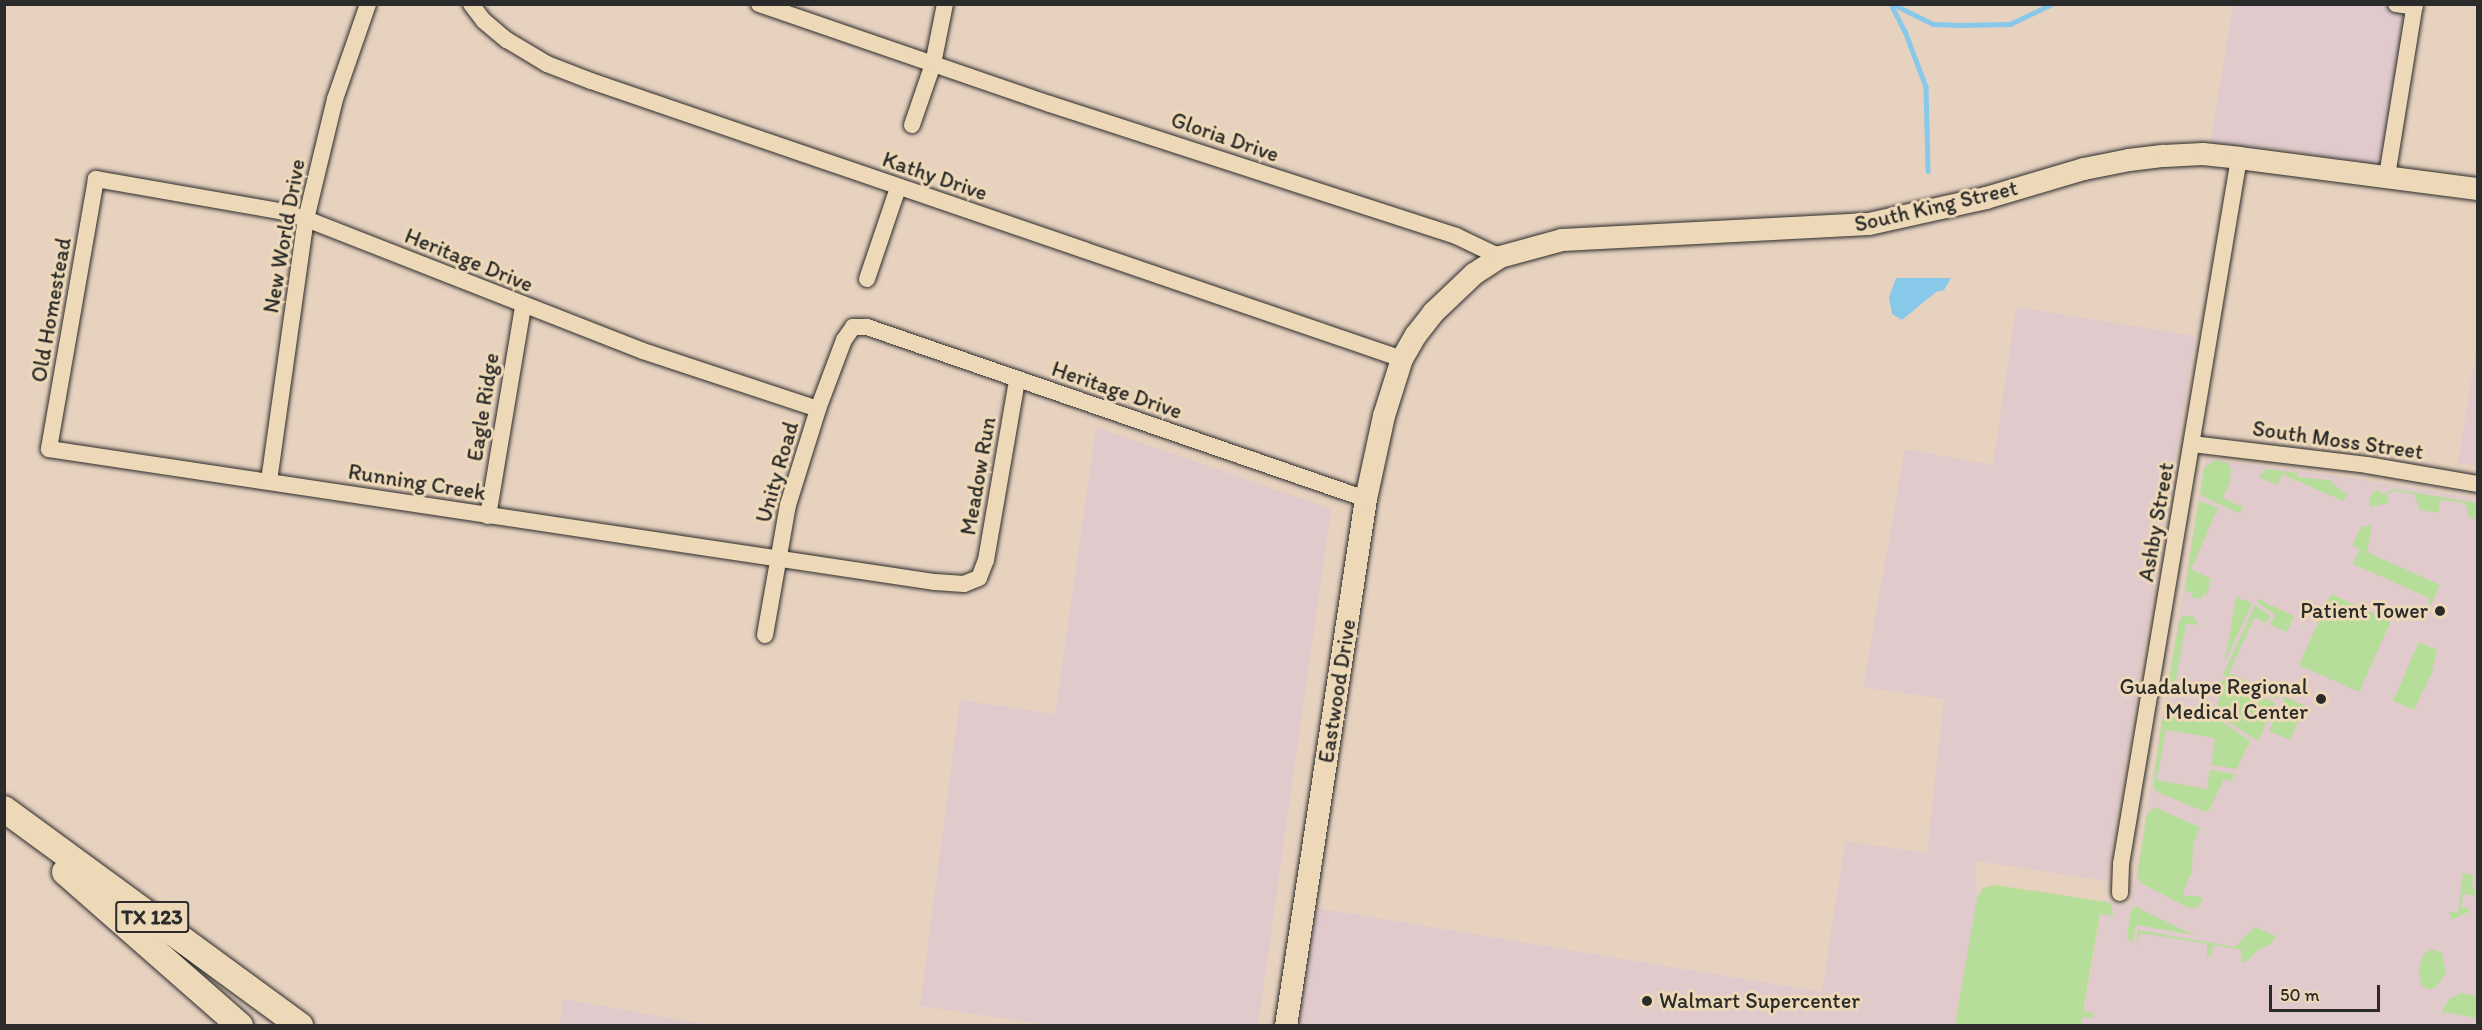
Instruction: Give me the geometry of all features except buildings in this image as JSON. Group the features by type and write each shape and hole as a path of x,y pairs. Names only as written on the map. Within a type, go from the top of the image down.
{"main road":[{"name":"South King Street","path":"1402,359 1416,335 1441,305 1474,274 1500,257 1530,247 1596,237 1809,229 1869,224 1986,198 2084,169 2129,160 2203,154 2478,189"},
{"name":"Eastwood Drive","path":"1286,1026 1366,499 1384,416 1402,359"},
{"name":"TX 123","path":"4,809 300,1026"},
{"name":"TX 123","path":"4,818 240,1026"}],"street":[{"name":"New World Drive","path":"268,481 306,219 335,99 368,4"},
{"name":"Kathy Drive","path":"471,4 484,21 507,40 547,64 898,188 1402,359"},
{"name":"Gloria Drive","path":"759,4 933,64 1456,236 1500,257"},
{"path":"912,124 933,64 945,4"},
{"path":"2387,176 2415,6 2396,4"},
{"name":"Ashby Street","path":"2120,893 2121,864 2239,158"},
{"name":"Heritage Drive","path":"96,179 279,211 306,219 523,306 644,351 818,409"},
{"name":"Old Homestead","path":"49,449 96,179"},
{"path":"867,279 898,188"},
{"name":"Eagle Ridge","path":"488,516 523,306"},
{"name":"Heritage Drive","path":"853,327 867,327 1366,499"},
{"name":"Unity Road","path":"765,635 788,505 818,409 844,340 853,327"},
{"name":"Meadow Run","path":"979,578 986,560 1017,380"},
{"name":"South Moss Street","path":"2192,444 2367,465 2478,484"},
{"name":"Running Creek","path":"49,449 935,582 964,584 979,578"}],"shaded area":[{"path":"2233,5 2408,5 2381,165 2280,149 2210,145"},
{"path":"2016,307 2195,336 2106,881 1976,861 1977,898 1955,1025 1299,1026 1317,908 1822,992 1845,841 1927,853 1944,699 1863,687 1905,449 1993,465"},
{"path":"2477,344 2477,466 2458,463"},
{"path":"1096,427 1331,509 1258,1025 1053,1026 920,1006 960,700 1055,714"},
{"name":"Guadalupe Regional Medical Center","path":"2205,459 2339,476 2477,499 2477,1025 2081,1026 2103,900 2131,906"},
{"path":"563,999 710,1025 560,1025"}],"green space":[{"path":"2215,460 2228,463 2231,469 2230,482 2223,498 2243,507 2240,514 2204,497 2200,492 2204,468"},
{"path":"2266,469 2298,473 2297,477 2329,480 2347,495 2343,501 2286,476 2284,472 2277,485 2259,477"},
{"path":"2377,489 2382,494 2394,489 2477,503 2477,520 2469,517 2465,503 2444,500 2438,503 2440,513 2420,510 2414,494 2393,491 2386,494 2389,503 2370,507 2369,498"},
{"path":"2202,502 2218,508 2191,569 2211,579 2207,595 2203,594 2201,599 2190,597 2193,593 2188,592 2188,595 2185,589 2198,503"},
{"path":"2372,525 2367,552 2440,585 2431,605 2428,603 2429,598 2353,564 2360,549 2352,545 2361,527"},
{"path":"2331,594 2391,621 2359,692 2299,665"},
{"path":"2236,597 2252,603 2225,662"},
{"path":"2258,599 2294,616 2287,632 2270,625 2275,615 2257,602"},
{"path":"2255,605 2270,616 2267,623 2254,618 2229,673 2279,695 2277,699 2223,675"},
{"path":"2183,616 2193,616 2198,625 2186,624 2175,686 2188,689 2177,695 2171,691 2168,684 2179,621"},
{"path":"2419,642 2437,650 2432,672 2414,710 2393,701"},
{"path":"2222,679 2275,703 2258,741 2216,714"},
{"path":"2285,697 2305,706 2290,740 2269,731"},
{"path":"2168,712 2215,717 2250,741 2237,769 2211,765 2215,738 2166,730 2157,780 2207,789 2210,770 2235,774 2231,782 2224,779 2210,809 2206,812 2159,793 2153,788 2162,719"},
{"path":"2154,807 2200,827 2193,846 2192,871 2183,892 2185,896 2196,896 2203,899 2197,908 2189,908 2141,883 2137,876 2147,814"},
{"path":"2463,873 2473,875 2472,885 2477,896 2463,894 2461,907 2470,909 2470,911 2452,920 2449,912 2458,913"},
{"path":"1995,885 2107,902 2112,906 2113,916 2100,914 2083,1011 2093,1013 2094,1018 2082,1017 2081,1025 1955,1025 1977,898 1983,888"},
{"path":"2136,906 2194,935 2136,925 2132,944 2127,935 2131,911"},
{"path":"2255,927 2276,936 2271,944 2259,949 2245,963 2241,961 2242,950 2213,945 2211,955 2207,957 2207,944 2141,933 2136,945 2138,930 2235,947"},
{"path":"2432,949 2442,953 2446,972 2439,984 2430,990 2421,985 2419,970 2423,955"},
{"path":"2462,993 2477,996 2477,1018 2441,1012 2449,999"}],"water":[{"path":"1896,278 1951,278 1944,290 1936,292 1902,320 1892,314 1889,297"}],"waterway":[{"path":"1891,4 1905,31 1926,87 1928,171"},
{"path":"1893,4 1933,24 1960,25 2010,24 2052,4"}],"place":[{"name":"Patient Tower","path":"2440,611"},
{"name":"Guadalupe Regional Medical Center","path":"2321,699"},
{"name":"Walmart Supercenter","path":"1647,1001"}]}
